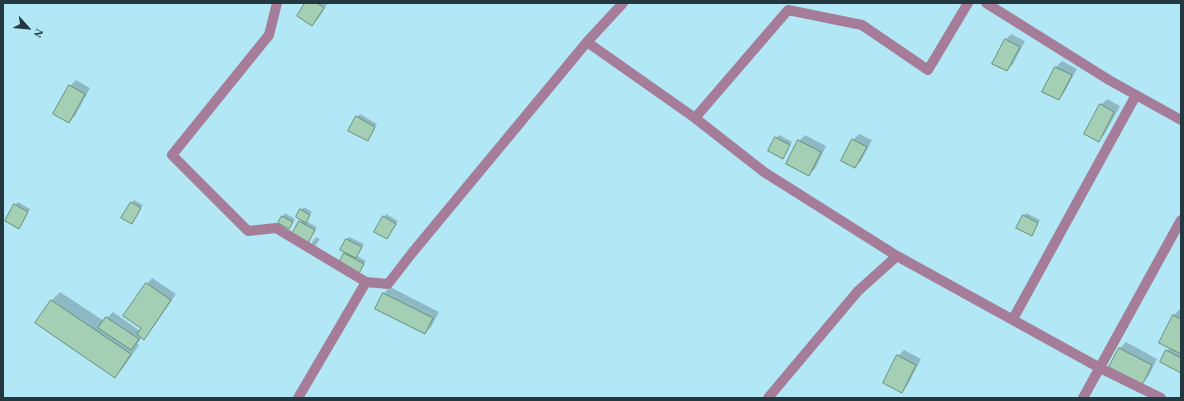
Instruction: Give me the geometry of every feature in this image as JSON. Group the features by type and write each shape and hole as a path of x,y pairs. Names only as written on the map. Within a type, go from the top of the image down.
{"street":[{"path":"277,3 269,35 172,155 248,231 276,228 366,282 388,284 587,42 623,3"},
{"path":"695,118 788,10 862,25 928,70 968,3"},
{"path":"986,3 1109,80 1181,120"},
{"path":"587,42 695,118 764,172 897,256 1100,368 1161,398"},
{"path":"1013,319 1136,94"},
{"path":"1083,398 1181,220"},
{"path":"768,398 858,291 897,256"},
{"path":"298,398 366,282"}],"building":[{"path":"305,3 317,3 324,8 312,26 297,16"},
{"path":"1005,39 1020,47 1007,71 992,64"},
{"path":"1055,67 1072,75 1059,100 1042,92"},
{"path":"69,85 85,94 69,123 53,114"},
{"path":"1100,104 1114,112 1099,142 1084,134"},
{"path":"356,116 375,127 368,141 348,131"},
{"path":"775,137 790,145 783,159 768,151"},
{"path":"852,139 867,147 855,168 841,161"},
{"path":"798,140 821,152 809,176 786,164"},
{"path":"131,202 141,208 132,224 121,218"},
{"path":"14,204 28,212 19,229 5,221"},
{"path":"300,209 310,215 306,223 296,217"},
{"path":"1023,215 1038,223 1032,236 1016,228"},
{"path":"282,216 293,222 289,229 278,223"},
{"path":"383,216 396,224 387,239 374,232"},
{"path":"299,221 315,230 308,243 292,234"},
{"path":"346,239 362,247 356,258 340,250"},
{"path":"344,253 364,264 358,275 338,265"},
{"path":"146,283 171,300 144,340 137,334 141,328 123,316"},
{"path":"383,293 433,318 425,334 375,309"},
{"path":"51,300 131,354 115,378 35,323"},
{"path":"1173,315 1181,319 1181,354 1159,343"},
{"path":"106,317 139,339 131,350 98,328"},
{"path":"1119,348 1152,365 1142,385 1109,367"},
{"path":"1166,350 1181,358 1181,373 1160,362"},
{"path":"897,355 916,365 902,393 883,383"}]}
